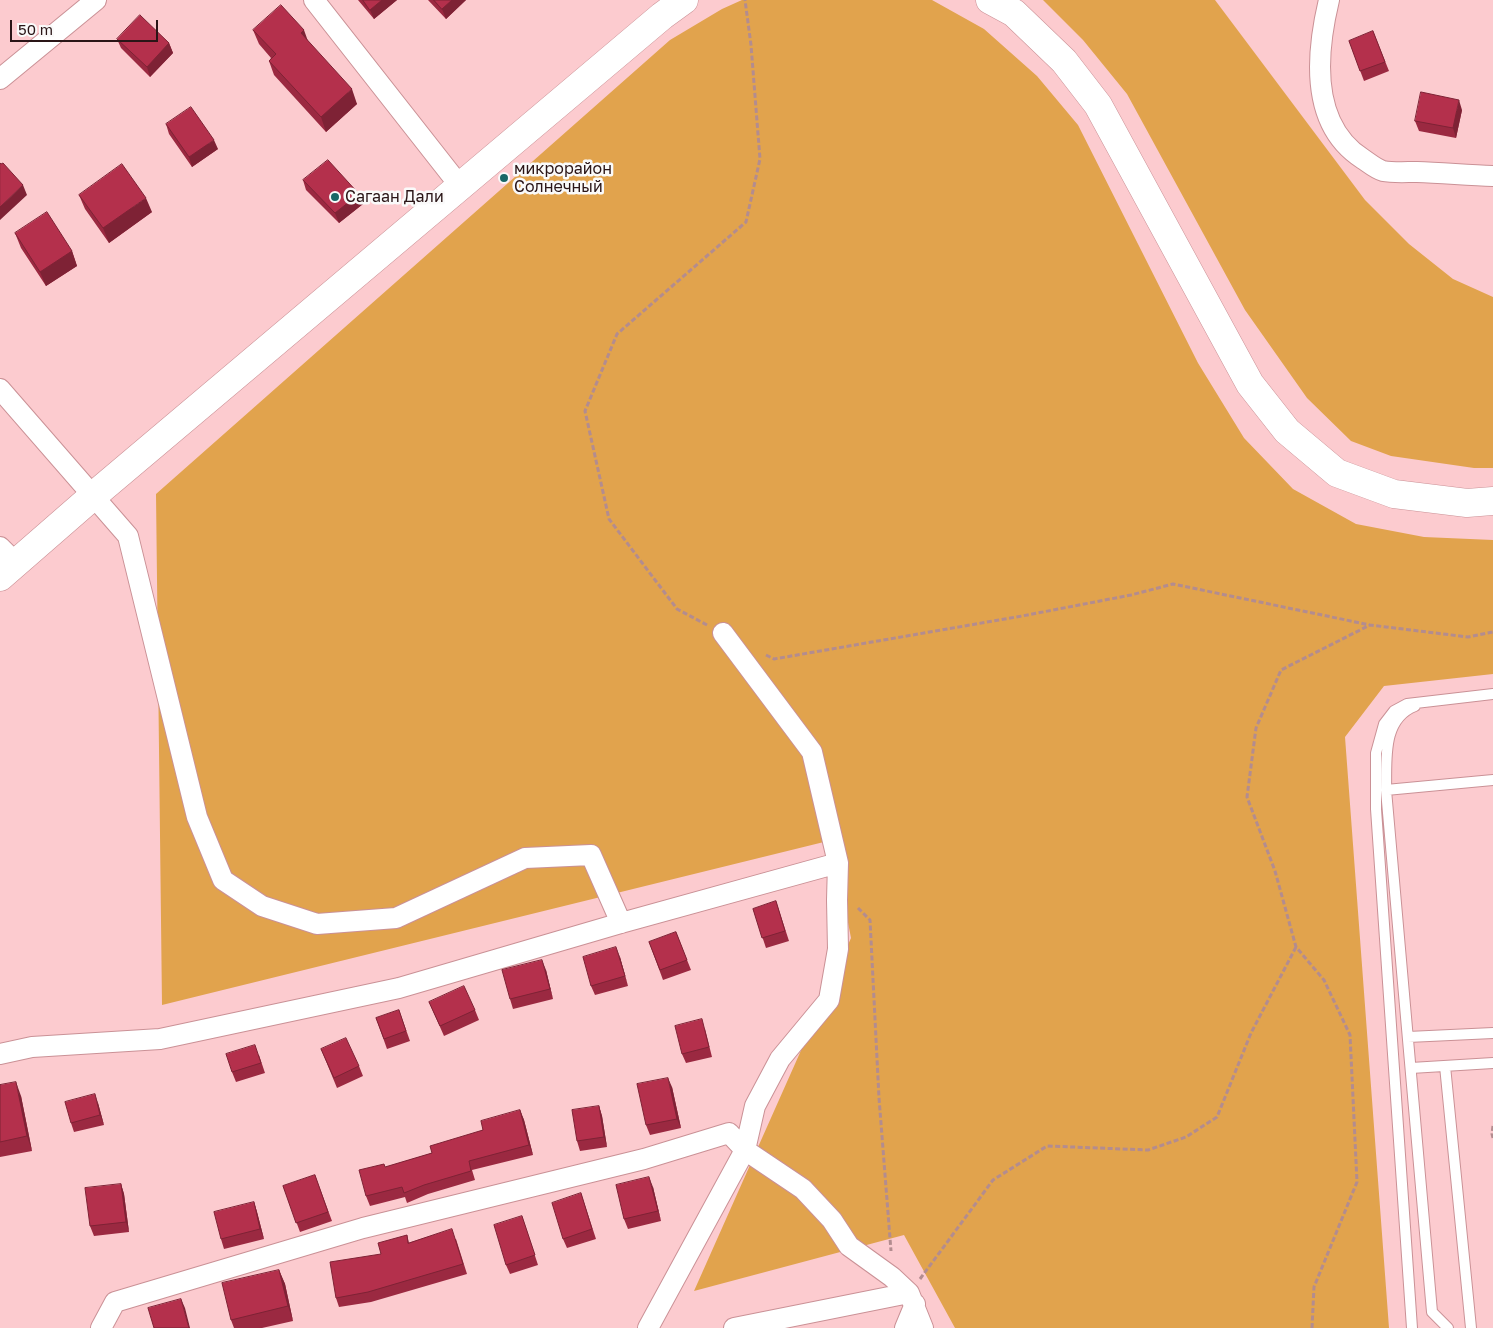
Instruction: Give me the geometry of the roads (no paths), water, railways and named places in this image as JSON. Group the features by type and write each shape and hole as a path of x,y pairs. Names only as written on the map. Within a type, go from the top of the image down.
{"main road":[{"path":"5,562 93,496 662,16 684,0"},
{"path":"990,0 1014,13 1057,54 1098,105 1250,384 1287,431 1337,473 1394,494 1467,503 1493,501"}],"street":[{"path":"0,79 96,0"},
{"path":"314,0 460,186"},
{"path":"1329,0 1321,48 1321,92 1333,127 1349,148 1382,171 1493,176"},
{"path":"0,389 128,536 196,818 223,880 262,906 317,924 396,918 525,858 591,855 621,922"},
{"path":"648,1328 745,1150 755,1106 780,1059 829,1000 838,949 838,863 812,752 723,633"},
{"path":"0,1054 32,1047 160,1039 399,988 621,922 838,863"},
{"path":"101,1328 115,1302 363,1228 644,1159 729,1133 745,1150 802,1189 832,1220 849,1246 892,1277 912,1299 924,1328"},
{"path":"734,1328 912,1299"},
{"path":"905,1328 912,1299"}],"lane":[{"path":"1412,1328 1376,809 1376,753 1384,724 1394,711 1407,704 1493,694"},
{"path":"1434,701 1411,707 1395,722 1387,742 1386,790 1432,1312 1448,1328"},
{"path":"1386,790 1493,780"},
{"path":"1408,1037 1493,1033"},
{"path":"1411,1068 1493,1063"},
{"path":"1445,1066 1471,1328"}],"place":[{"name":"микрорайон Солнечный","path":"504,178"},
{"name":"Сагаан Дали","path":"335,197"}]}
